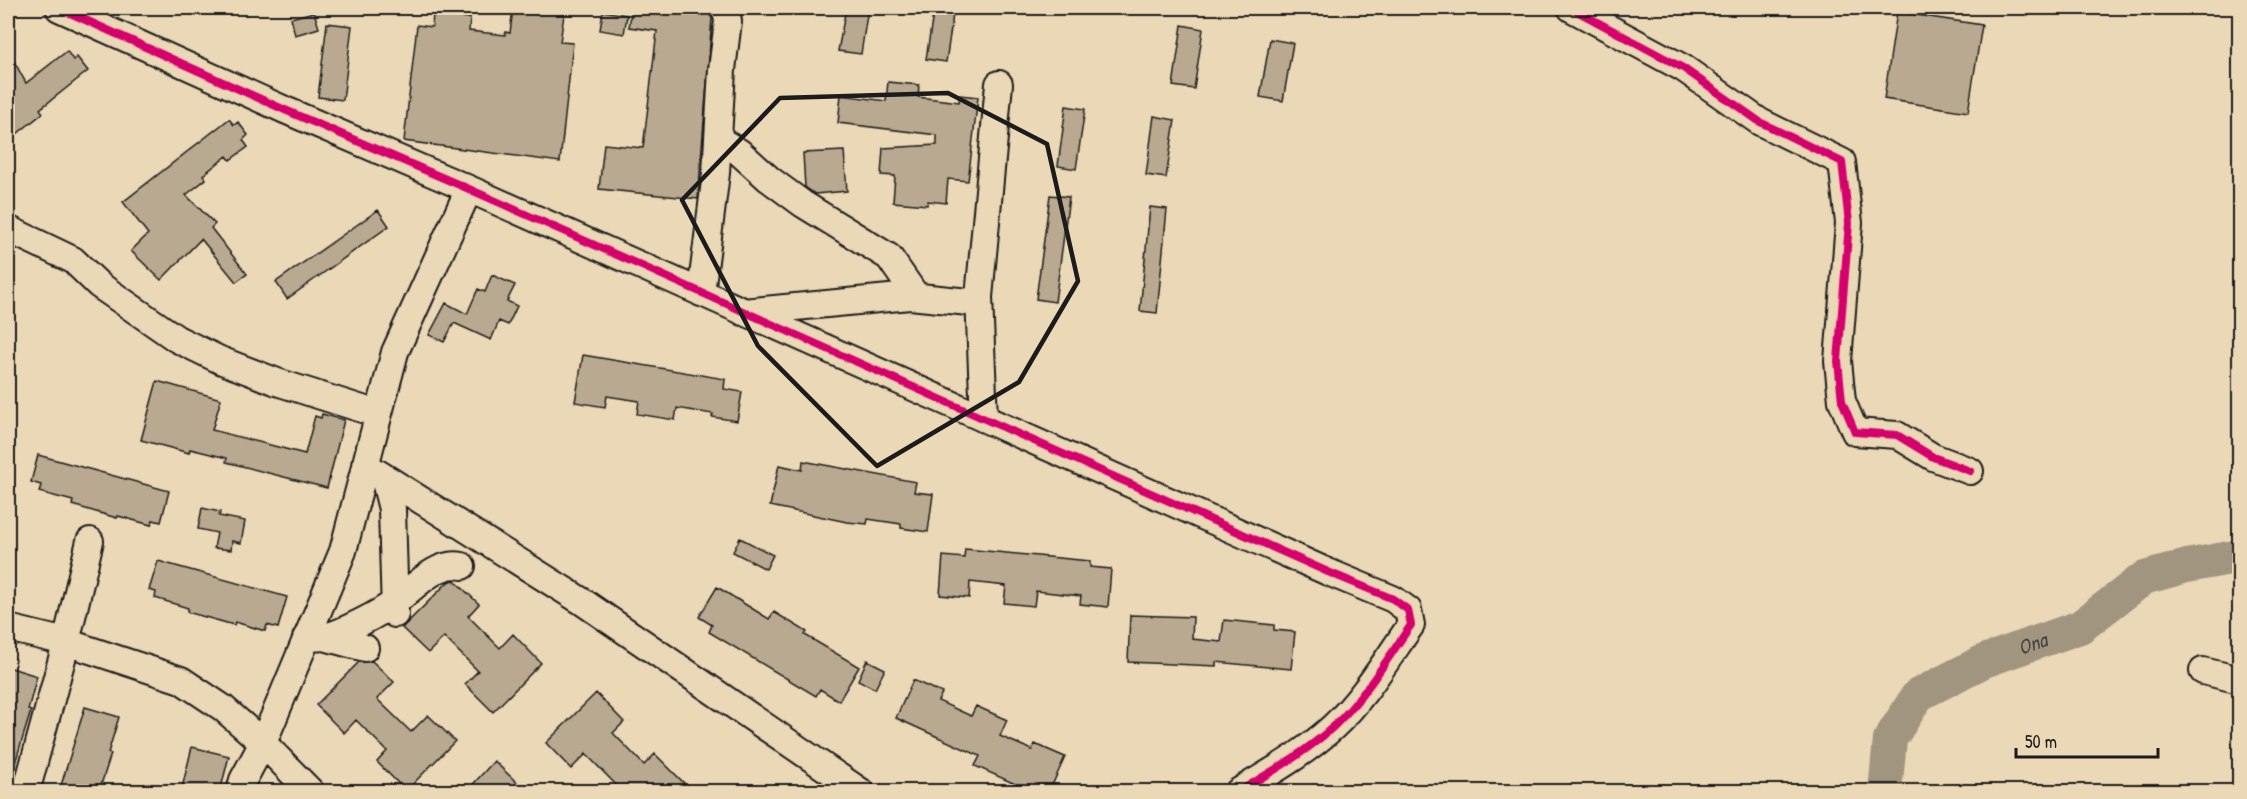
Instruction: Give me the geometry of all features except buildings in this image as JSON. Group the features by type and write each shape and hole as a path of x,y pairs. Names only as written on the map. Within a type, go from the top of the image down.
{"street":[{"path":"59,8 1328,572 1394,599 1408,610 1411,625 1360,696 1333,727 1294,758 1238,792"},
{"path":"701,293 716,173 728,21 726,10 723,8"},
{"path":"1571,8 1683,68 1760,122 1842,162 1849,222 1838,361 1842,401 1856,432 1897,435 1934,457 1970,471"},
{"path":"984,419 979,303 999,84"},
{"path":"718,139 739,152 802,204 889,257 916,297"},
{"path":"240,792 243,780 315,637 344,551 375,471 378,414 395,351 469,189"},
{"path":"8,229 73,260 99,285 177,339 220,360 277,382 378,414"},
{"path":"742,312 860,299 916,297 979,303"},
{"path":"375,471 392,509 395,611"},
{"path":"375,471 583,602 861,792"},
{"path":"26,792 90,541"},
{"path":"315,637 395,611 413,586 433,573 455,564 462,566"},
{"path":"8,628 66,642 181,680 223,708 263,743 311,792"},
{"path":"315,637 366,648"},
{"path":"2203,671 2240,680"}],"highlighted area":[{"path":"948,93 1047,144 1078,281 1019,382 877,466 758,346 682,200 780,98"}],"waterway":[{"name":"Ona","path":"1885,792 1890,739 1918,695 1984,661 2080,627 2144,578 2187,566 2240,556"}],"cycle path":[{"path":"59,8 1393,599 1408,610 1411,625 1375,678 1344,716 1299,754 1238,792"},
{"path":"1571,8 1683,68 1760,122 1842,162 1849,223 1838,361 1842,401 1855,432 1897,435 1933,457 1970,471"}]}
